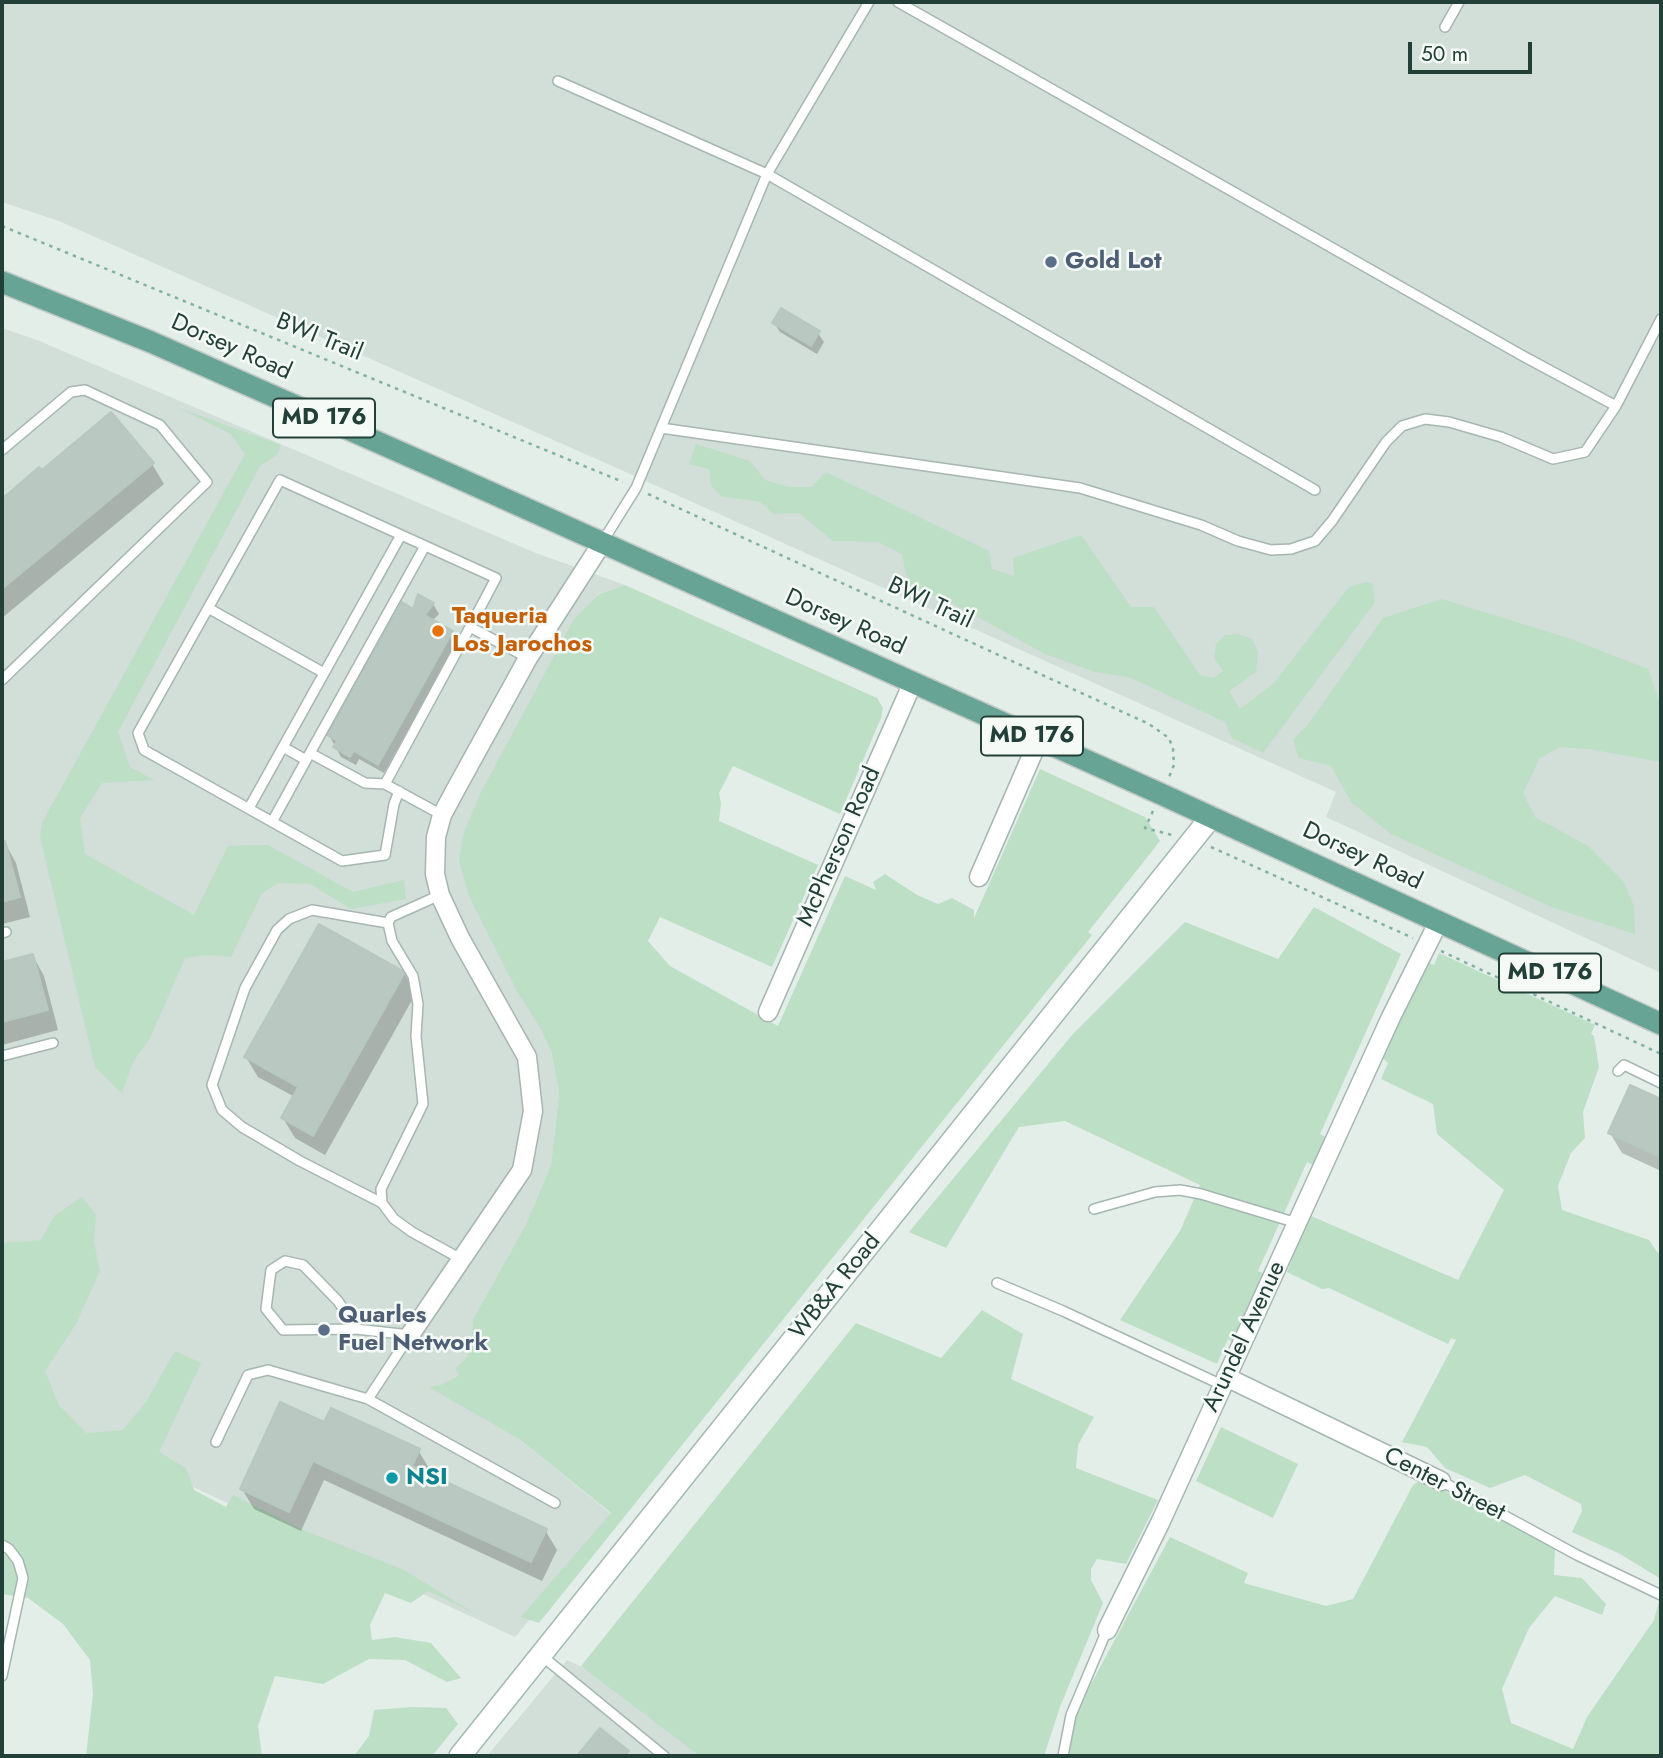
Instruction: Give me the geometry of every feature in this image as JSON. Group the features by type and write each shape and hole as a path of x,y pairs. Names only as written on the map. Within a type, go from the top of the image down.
{"main road":[{"name":"Dorsey Road","path":"2,282 226,374 602,542 1661,1024"}],"street":[{"path":"410,1335 522,1170 533,1111 527,1057 460,938 440,895 435,874 436,836 442,815 528,658 602,542"},
{"name":"McPherson Road","path":"768,1012 913,682"},
{"path":"979,877 1039,739"},
{"name":"WB&A Road","path":"460,1756 1211,817"},
{"name":"Arundel Avenue","path":"1107,1629 1160,1523 1391,1017 1439,921"},
{"name":"Center Street","path":"1224,1381 1441,1481"}],"lane":[{"path":"602,542 636,488 768,174 869,2"},
{"path":"898,2 1616,406"},
{"path":"1445,27 1459,2"},
{"path":"558,82 768,174 1315,490"},
{"path":"661,428 1080,488 1201,525 1238,541 1271,550 1291,549 1315,541 1332,521 1386,442 1402,426 1424,418 1449,422 1501,437 1553,459 1585,452 1616,406 1661,319"},
{"path":"2,450 71,392 85,390 160,425 207,482 2,680"},
{"path":"385,784 496,578 280,480 138,733 144,750 342,861 385,855 394,804 399,791"},
{"path":"249,808 401,535"},
{"path":"272,821 425,546"},
{"path":"208,608 324,673"},
{"path":"470,627 528,658"},
{"path":"283,747 365,783 385,784 442,815"},
{"path":"382,1203 381,1189 423,1104 416,1036 418,1004 414,976 392,941 388,923 391,917 440,895"},
{"path":"388,923 312,910 289,919 276,930 245,988 212,1086 222,1110 242,1127 300,1161 382,1203 394,1219 412,1232 461,1259"},
{"path":"2,1056 54,1043"},
{"path":"1618,1071 1624,1065 1661,1083"},
{"path":"1094,1209 1155,1192 1180,1190 1297,1223"},
{"path":"356,1329 338,1301 303,1265 285,1261 271,1270 266,1309 283,1330 356,1329 410,1335 368,1399"},
{"path":"998,1283 1224,1381"},
{"path":"216,1442 248,1375 268,1370 368,1399 555,1503"},
{"name":"Center Street","path":"1441,1481 1577,1555 1661,1595"},
{"path":"2,1545 9,1549 18,1561 23,1578 2,1676"},
{"name":"Arundel Avenue","path":"1063,1756 1071,1715 1107,1629"},
{"path":"541,1655 664,1756"}],"path":[{"name":"BWI Trail","path":"2,226 623,482"},
{"name":"BWI Trail","path":"648,494 1149,724 1169,738 1174,765"},
{"path":"1249,863 1410,937"},
{"path":"1446,953 1661,1054"}],"shaded area":[{"path":"2,2 1661,2 1661,973 1326,817 1336,792 628,473 59,221 2,202"},
{"path":"2,328 37,340 536,553 625,585 598,594 479,811 549,1042 559,1093 551,1165 525,1226 473,1319 467,1357 504,1427 616,1518 515,1637 2,1398"},
{"path":"567,1660 774,1756 487,1756"}],"green space":[{"path":"179,408 281,445 277,455 260,466 118,732 130,767 154,780 102,783 80,818 85,854 194,915 228,846 268,845 353,892 404,880 406,899 351,909 310,884 278,883 262,893 231,957 205,955 185,958 150,1038 133,1062 122,1093 95,1067 40,837 42,823 245,454 231,434"},
{"path":"696,444 750,461 765,480 789,487 811,487 826,472 989,551 992,569 1014,576 1013,558 1081,535 1131,607 1154,607 1200,675 1214,678 1223,671 1214,658 1216,644 1225,635 1237,634 1252,639 1258,652 1256,672 1229,691 1240,709 1273,684 1349,587 1366,582 1373,584 1375,602 1263,753 1232,738 1225,722 1129,677 1095,672 1045,654 954,604 908,585 902,554 878,542 833,541 799,513 774,514 760,502 721,496 711,485 709,469 689,464"},
{"path":"625,585 877,698 883,708 840,814 733,766 719,793 719,821 818,865 772,967 660,917 648,941 670,966 778,1026 845,876 876,890 873,882 885,874 917,895 938,904 952,898 974,910 974,918 1040,769 1145,817 1160,841 1088,932 1092,935 539,1623 521,1617 611,1513 519,1439 429,1387 441,1385 460,1375 455,1369 467,1357 473,1319 525,1226 551,1165 559,1093 551,1051 469,896 459,861 463,835 480,794 574,619 599,594"},
{"path":"1442,599 1571,639 1648,669 1661,706 1661,762 1589,749 1560,747 1540,758 1523,793 1535,817 1588,846 1624,882 1634,906 1635,934 1554,908 1391,834 1351,802 1331,766 1299,758 1293,740 1309,723 1383,618"},
{"path":"1314,907 1401,954 1320,1134 1328,1138 1315,1166 1307,1162 1258,1271 1265,1274 1233,1342 1228,1339 1217,1364 1120,1320 1180,1231 1200,1185 1065,1121 1019,1127 946,1248 909,1232 1072,1035 1185,922 1278,959"},
{"path":"1439,953 1595,1025 1591,1034 1594,1036 1599,1067 1583,1112 1585,1138 1571,1153 1558,1186 1562,1210 1649,1240 1661,1255 1661,1579 1620,1554 1572,1532 1582,1511 1581,1504 1525,1475 1490,1488 1445,1468 1427,1447 1402,1442 1456,1340 1451,1338 1448,1344 1329,1288 1322,1289 1287,1272 1309,1215 1458,1280 1504,1190 1437,1134 1433,1104 1381,1079 1388,1063 1382,1057 1427,962 1434,965"},
{"path":"82,1197 96,1215 94,1243 100,1271 76,1324 45,1371 59,1405 86,1433 123,1430 146,1402 175,1351 201,1363 159,1452 186,1468 194,1490 226,1507 233,1495 301,1529 404,1570 474,1613 428,1591 411,1603 385,1593 370,1625 372,1640 395,1637 431,1643 461,1678 447,1682 405,1660 369,1659 323,1684 275,1676 258,1726 262,1756 86,1756 93,1694 90,1660 63,1624 28,1598 2,1594 2,1248 4,1243 41,1240 54,1216"},
{"path":"982,1310 1023,1334 1011,1379 1094,1417 1078,1445 1076,1468 1158,1500 1126,1564 1097,1559 1091,1569 1091,1580 1103,1603 1060,1707 1044,1756 700,1756 581,1666 856,1323 941,1358"},
{"path":"1221,1427 1298,1464 1273,1518 1196,1481"},
{"path":"1422,1479 1555,1547 1554,1575 1582,1578 1606,1604 1602,1615 1555,1596 1529,1628 1502,1689 1511,1723 1573,1749 1587,1717 1654,1620 1661,1594 1661,1756 1069,1756 1077,1710 1170,1537 1248,1573 1244,1583 1326,1606 1353,1599 1413,1485"},
{"path":"446,1708 458,1724 432,1756 354,1756 369,1736 374,1710"}],"building":[{"path":"781,308 820,331 811,346 772,323"},
{"path":"111,412 154,463 2,589 2,499 39,467 42,470"},
{"path":"418,594 434,603 425,615 453,631 378,765 354,751 350,757 333,747 337,741 327,735 402,602 413,609"},
{"path":"5,841 20,897 2,902 2,842"},
{"path":"319,924 405,972 313,1136 281,1118 298,1087 244,1057"},
{"path":"33,954 48,1010 2,1022 2,962"},
{"path":"1630,1085 1661,1099 1661,1157 1608,1133"},
{"name":"NSI","path":"280,1402 324,1422 331,1408 420,1449 412,1466 547,1529 531,1562 313,1461 289,1512 240,1489"},
{"path":"600,1728 629,1751 625,1756 577,1756"}],"place":[{"name":"Gold Lot","path":"1051,262"},
{"name":"Taqueria Los Jarochos","path":"438,631"},
{"name":"Quarles Fuel Network","path":"324,1330"},
{"name":"NSI","path":"392,1478"}]}
